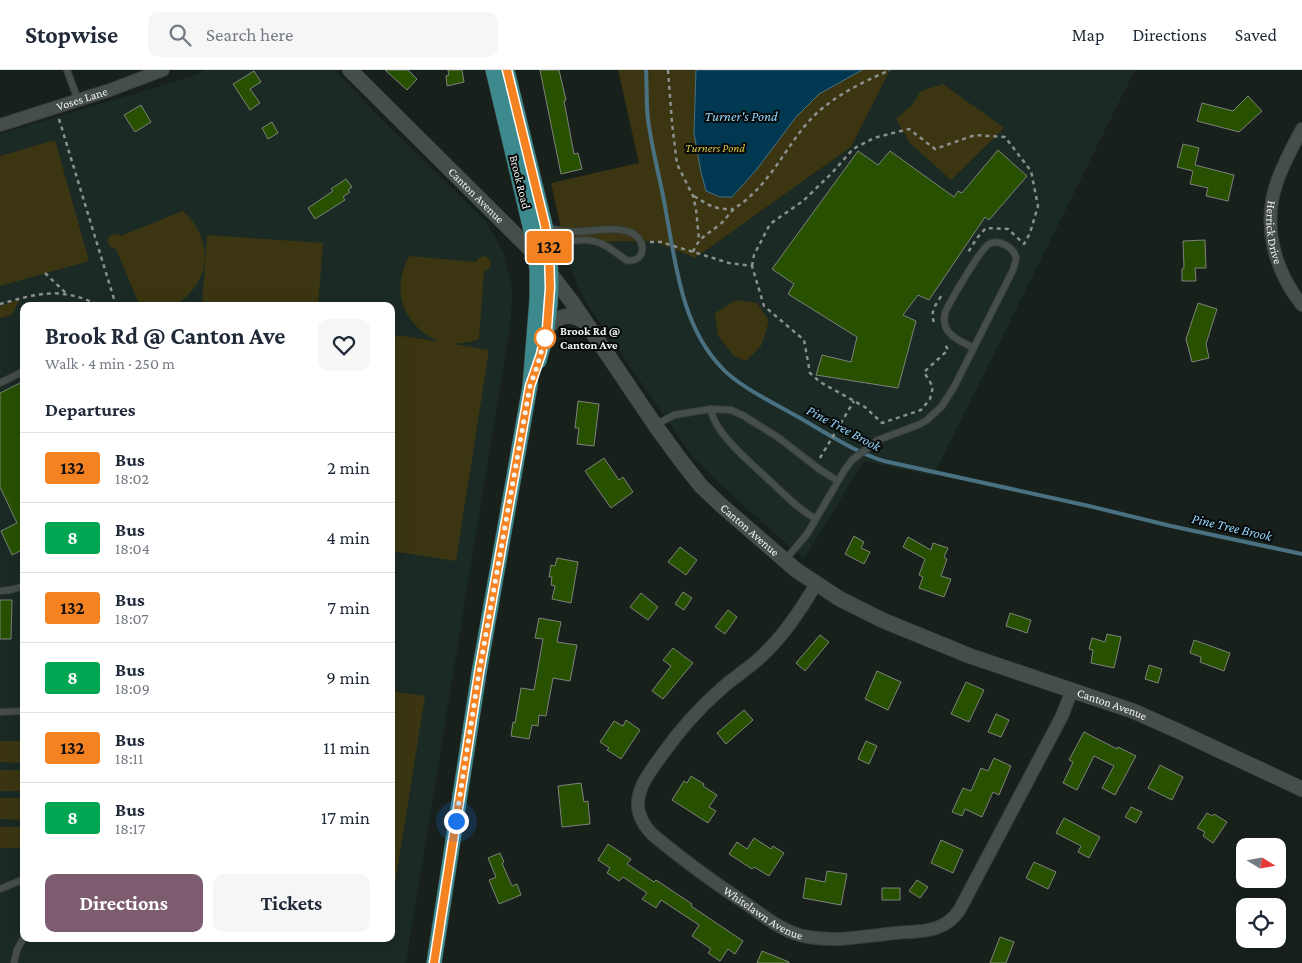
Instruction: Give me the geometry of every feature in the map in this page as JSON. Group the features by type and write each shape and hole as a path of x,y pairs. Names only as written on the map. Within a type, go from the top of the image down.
{"main road":[{"name":"Brook Road","path":"493,70 530,221 550,273 550,302 547,328 541,354 530,386"},
{"name":"Brook Road","path":"434,963 479,673 530,386 545,225 507,70"}],"street":[{"name":"Voses Lane","path":"0,124 127,84 163,70"},
{"name":"Canton Avenue","path":"350,70 542,253"},
{"name":"Herrick Drive","path":"1302,129 1277,181 1271,203 1270,223 1276,256 1291,290 1302,305"},
{"name":"Canton Avenue","path":"550,273 654,425 701,486 785,560 816,584 860,610 897,627 970,656 1133,711 1163,723 1302,789"},
{"path":"547,328 556,320 567,316 585,322"},
{"name":"Whitelawn Avenue","path":"816,584 788,626 769,650 715,694 677,734 649,772 640,790 637,806 642,821 653,835 734,896 791,932 816,938 839,939 928,930 950,921 960,909 1062,716 1072,690"}],"lane":[{"path":"67,70 78,100"},
{"path":"542,253 568,241 575,240 589,240 602,244 630,261 639,258 642,249 639,238 626,231 560,231 545,225"},
{"path":"785,560 802,542 852,460 871,445 887,436 927,420 942,406 974,348 1015,263 1014,253 1010,248 1001,243 990,243 981,251 944,317 946,328 950,333 974,348"},
{"path":"0,383 20,373"},
{"path":"711,409 713,419 740,453 795,504 816,519"},
{"path":"654,425 674,415 711,409 731,410 779,438 838,481"},
{"path":"0,591 20,588"},
{"path":"0,712 20,711"},
{"path":"0,889 20,881"},
{"path":"14,963 21,942"}],"path":[{"path":"668,70 677,164 696,209 700,240"},
{"path":"694,252 700,240 720,225 734,209 747,200 770,175 810,120 844,93 890,70"},
{"path":"56,107 114,298 113,302"},
{"path":"944,342 948,350 924,372 933,387 930,399 921,410 882,423 865,407 820,382 810,373 804,340 764,306 752,266 754,255 770,224 803,201 853,149 874,138 909,129 935,149 975,135 1005,137 1031,171 1038,206 1030,233 1024,244 1008,229 986,228 967,254"},
{"path":"692,196 708,206 724,210 734,209"},
{"path":"661,242 729,263 752,266"},
{"path":"45,273 70,296"},
{"path":"936,325 932,317 934,309 943,293"},
{"path":"0,304 37,295 63,294 92,302"},
{"path":"825,450 854,401"}],"shaded area":[{"path":"205,70 335,70 388,126 485,220 504,253 512,288 511,319 406,963 0,963 0,134 193,76"},
{"path":"890,70 1135,70 933,476 864,461 804,559 716,481 692,456 587,304 579,290 567,257 564,242 654,241 695,258 851,147"}],"green space":[{"name":"Turners Pond","path":"618,70 890,70 851,147 695,258 654,241 564,242 551,183 639,163"},
{"path":"943,84 1004,128 951,180 910,143 896,119 912,105 921,91"},
{"path":"55,140 89,261 0,286 0,156"},
{"path":"183,211 198,229 202,240 205,262 198,283 179,302 138,302 116,249 108,244 108,239 112,235 121,236"},
{"path":"207,235 323,243 318,302 202,302"},
{"path":"409,256 476,262 483,256 487,257 491,262 490,268 484,272 479,339 454,344 489,350 456,561 395,552 396,335 440,342 417,327 409,318 401,295 403,270"},
{"path":"20,299 12,315 0,318 0,306"},
{"path":"736,300 757,303 769,321 761,346 746,361 734,356 718,336 715,313"},
{"path":"395,692 425,696 395,884"},
{"path":"0,741 20,741 20,763 0,762"},
{"path":"0,770 20,770 20,791 0,791"},
{"path":"0,798 20,798 20,820 0,819"},
{"path":"0,827 20,827 20,848 0,848"}],"water":[{"name":"Turner's Pond","path":"696,70 862,70 819,94 796,117 757,169 732,197 720,197 706,191 701,172 694,133"}],"building":[{"path":"385,70 408,70 417,79 407,90"},
{"path":"448,70 462,70 464,82 447,86 446,76 449,75"},
{"path":"540,70 559,70 566,100 564,101 574,154 578,153 582,169 561,174"},
{"path":"254,71 261,82 250,89 260,103 250,110 233,84"},
{"path":"1248,96 1262,111 1239,132 1197,121 1202,103 1233,111"},
{"path":"141,105 151,122 135,132 124,115"},
{"path":"272,122 278,133 268,139 262,128"},
{"path":"1183,144 1199,148 1195,165 1234,175 1228,201 1206,196 1208,188 1190,184 1193,171 1177,167"},
{"path":"998,150 1027,176 989,220 985,217 929,300 918,295 903,315 916,321 898,388 816,375 822,355 851,362 857,337 788,294 794,284 772,269 858,151 878,165 890,151 954,197 958,191 962,193"},
{"path":"346,179 352,187 348,190 350,192 343,197 345,200 315,219 308,208 333,191 331,189"},
{"path":"1205,240 1206,268 1195,268 1196,281 1182,281 1182,269 1184,268 1183,241"},
{"path":"1198,303 1217,309 1206,344 1209,358 1192,362 1186,339"},
{"path":"20,383 20,551 12,555 1,531 17,523 0,487 0,393"},
{"path":"578,401 599,404 594,446 577,444 579,428 575,428"},
{"path":"604,458 619,480 623,477 633,492 611,508 585,471"},
{"path":"854,536 864,542 861,548 870,552 864,564 845,554"},
{"path":"908,537 931,550 933,543 948,548 944,557 947,559 941,576 951,579 944,597 919,588 923,577 919,575 925,559 903,547"},
{"path":"680,547 697,560 686,575 668,562"},
{"path":"557,558 578,562 571,603 552,599 555,586 551,585 552,577 549,577 551,565 555,566"},
{"path":"683,592 692,598 684,610 675,604"},
{"path":"641,593 658,607 648,620 630,607"},
{"path":"0,600 12,600 11,639 0,639"},
{"path":"728,610 737,617 725,634 715,627"},
{"path":"1010,613 1031,620 1027,633 1006,626"},
{"path":"539,618 561,622 557,642 577,645 570,681 553,678 546,716 539,715 538,726 532,725 529,739 511,736 521,688 534,690 543,639 535,638"},
{"path":"1107,634 1121,637 1114,668 1091,663 1093,650 1089,649 1092,638 1105,642"},
{"path":"820,635 829,642 805,671 796,663"},
{"path":"1194,640 1230,653 1224,671 1200,662 1201,657 1190,653"},
{"path":"673,648 693,663 663,699 652,691 671,666 663,660"},
{"path":"1149,665 1162,669 1158,683 1145,679"},
{"path":"877,671 901,682 888,710 865,699"},
{"path":"966,682 984,690 969,722 951,714"},
{"path":"744,710 753,720 726,744 717,733"},
{"path":"996,714 1009,720 1001,737 988,732"},
{"path":"626,720 640,730 621,759 607,750 609,748 600,742 614,721 623,726"},
{"path":"1084,732 1117,749 1118,747 1136,756 1115,795 1102,788 1114,766 1094,756 1077,790 1063,783 1073,762 1069,760"},
{"path":"866,741 877,746 869,764 858,759"},
{"path":"994,758 1011,766 999,795 993,792 982,817 965,809 962,816 952,812 963,788 971,791 981,768 988,771"},
{"path":"1160,765 1183,777 1172,800 1148,788"},
{"path":"691,776 717,795 709,807 716,811 708,823 672,800 684,781 687,783"},
{"path":"581,783 584,802 588,801 590,824 562,827 558,786"},
{"path":"1131,807 1142,812 1136,823 1125,817"},
{"path":"1207,813 1212,816 1214,814 1227,822 1213,843 1203,836 1205,832 1197,828"},
{"path":"1064,818 1100,837 1089,858 1078,852 1081,846 1056,833"},
{"path":"754,838 771,849 773,846 784,853 769,876 754,867 752,869 729,854 737,842 747,849"},
{"path":"941,840 963,850 953,873 931,863"},
{"path":"608,844 631,859 627,864 654,882 656,880 743,941 735,954 728,949 720,961 708,953 711,949 692,936 699,925 661,900 656,908 642,899 647,893 623,877 619,881 607,873 610,868 598,860"},
{"path":"500,853 504,862 502,863 512,886 517,884 521,895 499,904 489,880 496,877 488,858"},
{"path":"1034,862 1056,872 1048,889 1026,878"},
{"path":"827,871 847,874 841,905 803,898 806,878 825,882"},
{"path":"917,880 928,887 920,898 909,891"},
{"path":"882,888 900,888 900,900 882,900"},
{"path":"1000,937 1014,942 1006,963 990,963"},
{"path":"762,951 789,962 789,963 757,963"}],"waterway":[{"name":"Pine Tree Brook","path":"646,70 650,131 673,253 683,294 697,333 708,351 721,367 738,381 758,395 842,442 884,461 1302,554"}],"bus line":[{"name":"132","path":"434,963 479,673 530,386 545,341 550,302 549,250 545,225 507,70"}],"place":[{"name":"Brook Rd @ Canton Ave","path":"545,338"}],"route":[{"path":"456,821 479,673 530,386 545,338"}]}
